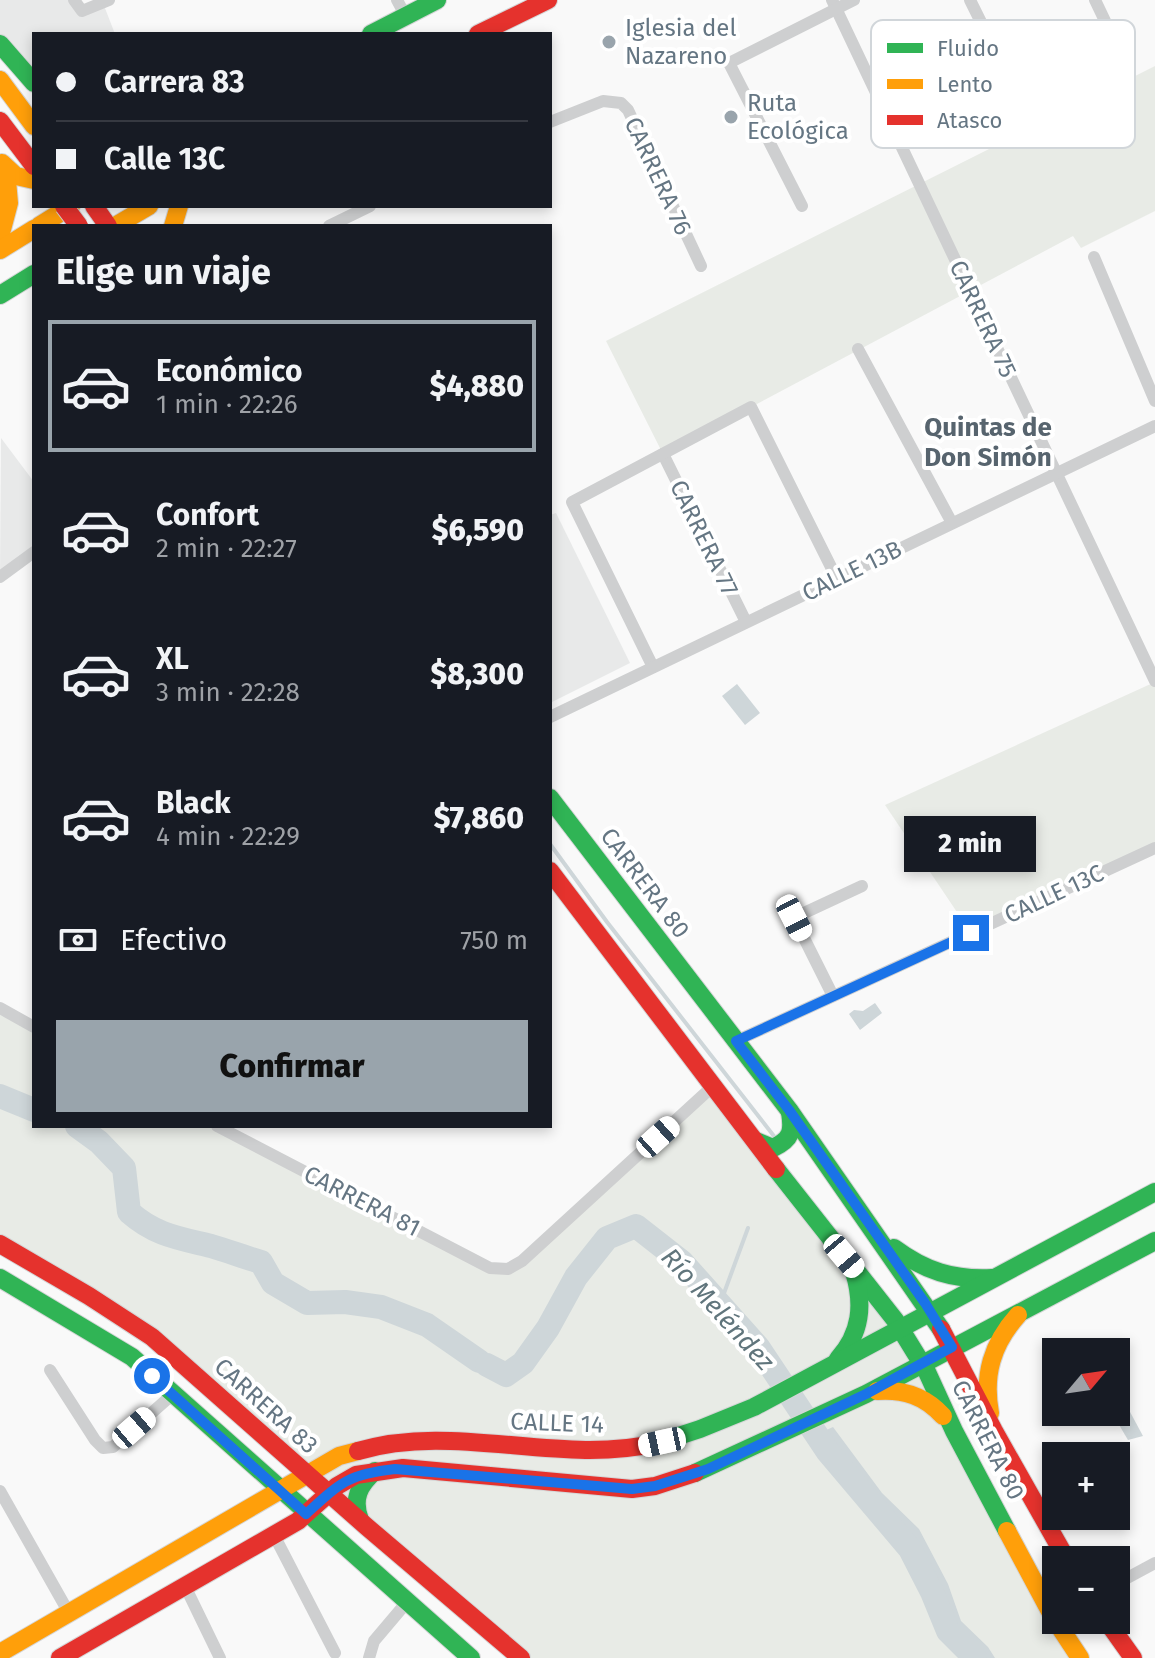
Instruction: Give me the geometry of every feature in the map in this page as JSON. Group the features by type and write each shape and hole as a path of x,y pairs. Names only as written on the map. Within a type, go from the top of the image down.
{"street":[{"path":"74,0 82,11 109,0"},
{"path":"373,32 401,8 437,0"},
{"path":"482,32 548,0"},
{"path":"802,206 729,63 834,4 854,0"},
{"path":"970,0 980,20"},
{"path":"1095,0 1105,20"},
{"name":"CARRERA 75","path":"834,4 871,82"},
{"path":"0,44 32,81"},
{"path":"0,80 32,123"},
{"name":"CARRERA 76","path":"552,121 603,101 621,103 628,110 701,266"},
{"path":"0,121 32,163"},
{"name":"CARRERA 75","path":"902,148 1155,681"},
{"path":"3,165 16,176 32,180"},
{"path":"0,237 9,213 10,198 3,165"},
{"path":"42,224 68,208"},
{"path":"118,224 146,208"},
{"path":"333,224 366,208"},
{"path":"0,250 32,230"},
{"path":"1094,257 1155,401"},
{"path":"0,296 32,275"},
{"path":"0,296 32,292"},
{"path":"858,349 952,523"},
{"path":"653,667 572,502 751,407 837,579"},
{"name":"CALLE 13B","path":"552,716 1155,426"},
{"name":"CARRERA 77","path":"663,454 746,622"},
{"path":"0,577 32,553"},
{"name":"CARRERA 80","path":"552,801 789,1110 932,1313 1059,1546"},
{"name":"CALLE 13C","path":"736,1041 1155,848"},
{"name":"CARRERA 80","path":"552,874 712,1087 901,1329 1053,1617 1080,1658"},
{"path":"833,996 792,919 862,886"},
{"path":"0,1008 32,1026"},
{"name":"CARRERA 81","path":"221,1128 490,1268 508,1269 522,1261 712,1087"},
{"path":"753,1139 773,1148 786,1142 791,1137 794,1123 789,1110"},
{"name":"CALLE 14","path":"0,1653 330,1460 359,1449 422,1439 607,1450 635,1447 692,1433 754,1407 1155,1192"},
{"path":"875,1231 904,1257 943,1277 960,1280 1003,1276"},
{"path":"60,1658 80,1653 185,1586 274,1535 306,1514 347,1479 376,1470 419,1469 632,1489 655,1486 708,1469 866,1394 1155,1241"},
{"name":"CARRERA 83","path":"0,1244 130,1321 173,1354 306,1474 521,1658"},
{"path":"826,1369 843,1354 859,1322 860,1288 844,1256"},
{"path":"0,1278 114,1344 471,1658"},
{"path":"994,1431 987,1389 990,1361 1007,1328 1026,1309"},
{"path":"114,1344 127,1346 134,1341 136,1332 130,1321"},
{"path":"152,1376 147,1365 151,1356 159,1351 173,1354"},
{"path":"50,1370 103,1448 113,1447 173,1394"},
{"path":"866,1394 888,1390 910,1393 930,1403 954,1431"},
{"path":"360,1520 355,1504 357,1493 362,1482 376,1470"},
{"path":"0,1491 69,1613"},
{"path":"274,1535 335,1653"},
{"path":"1130,1576 1155,1563"},
{"path":"185,1586 220,1658"},
{"path":"369,1658 374,1641 407,1602"},
{"path":"1116,1634 1133,1658"}],"shaded area":[{"path":"0,0 74,0 82,11 103,3 114,32 32,32 32,81 0,44"},
{"path":"1155,66 1155,211 1081,248 1073,236 663,454 606,341 991,148 1135,148 1135,76"},
{"path":"1,438 32,479 32,553 0,577"},
{"path":"556,513 630,663 552,702 552,514"},
{"path":"1155,682 1155,848 971,933 885,805"},
{"path":"737,684 760,713 745,725 722,696"},
{"path":"875,1003 882,1013 860,1030 849,1014 854,1010 863,1011"},
{"path":"0,1008 32,1026 32,1128 221,1128 490,1268 508,1269 712,1087 873,1290 1042,1590 1042,1634 1066,1634 1080,1658 521,1658 173,1354 0,1244"},
{"path":"1130,1412 1143,1436 1128,1440 1120,1426 1130,1426"},
{"path":"833,1427 882,1493 919,1529 948,1584 961,1621 995,1658 982,1658 951,1623 916,1547 822,1432"}],"waterway":[{"path":"552,847 777,1140"},
{"name":"Río Meléndez","path":"0,1096 32,1109"},
{"name":"Río Meléndez","path":"80,1128 99,1142 124,1168 129,1212 148,1226 167,1235 261,1262 273,1283 307,1303 345,1302 381,1307 427,1325 479,1361"},
{"name":"Río Meléndez","path":"487,1365 506,1375 523,1363 548,1328 576,1277 607,1238 636,1226 682,1262 758,1347 828,1452 910,1549 948,1631 975,1658"},
{"path":"720,1304 748,1228"}],"traffic: fast":[{"path":"375,32 437,0"},
{"path":"0,44 32,81"},
{"path":"0,295 32,275"},
{"path":"552,801 789,1110 941,1329"},
{"path":"756,1141 773,1148 788,1138 790,1112"},
{"path":"776,1169 895,1320 927,1372 1007,1531"},
{"path":"657,1443 754,1407 1155,1192"},
{"path":"695,1473 866,1394 1155,1241"},
{"path":"894,1248 917,1263 940,1272 992,1278"},
{"path":"838,1359 856,1329 859,1296 854,1272"},
{"path":"0,1278 132,1357 471,1658"},
{"path":"360,1520 358,1493 375,1471"}],"traffic: slow":[{"path":"0,80 32,123"},
{"path":"2,163 16,176 32,180"},
{"path":"0,237 9,203 6,169"},
{"path":"42,224 68,208"},
{"path":"118,224 146,208"},
{"path":"174,224 178,208"},
{"path":"0,250 32,230"},
{"path":"990,1413 988,1386 992,1361 1002,1337 1018,1315"},
{"path":"877,1391 913,1395 929,1403 943,1416"},
{"path":"0,1653 339,1456 358,1451"},
{"path":"1007,1531 1053,1617 1080,1658"}],"traffic: jam":[{"path":"482,32 548,0"},
{"path":"0,121 32,163"},
{"path":"66,208 78,224"},
{"path":"95,208 107,224"},
{"path":"552,874 776,1169"},
{"path":"0,1244 152,1337 521,1658"},
{"path":"941,1329 1059,1546"},
{"path":"358,1451 395,1443 432,1441 582,1450 620,1449 657,1443"},
{"path":"60,1658 298,1521 337,1486 356,1475 403,1468 632,1489 655,1486 695,1473"},
{"path":"1116,1634 1133,1658"}],"place":[{"name":"Iglesia del Nazareno","path":"609,42"},
{"name":"Ruta Ecológica","path":"731,117"}],"district":[{"name":"Quintas de Don Simón","path":"988,442"}],"route":[{"path":"152,1376 306,1514 347,1479 365,1472 403,1468 632,1489 655,1486 708,1469 875,1390 952,1347 925,1303 789,1110 736,1041 971,933"}]}
